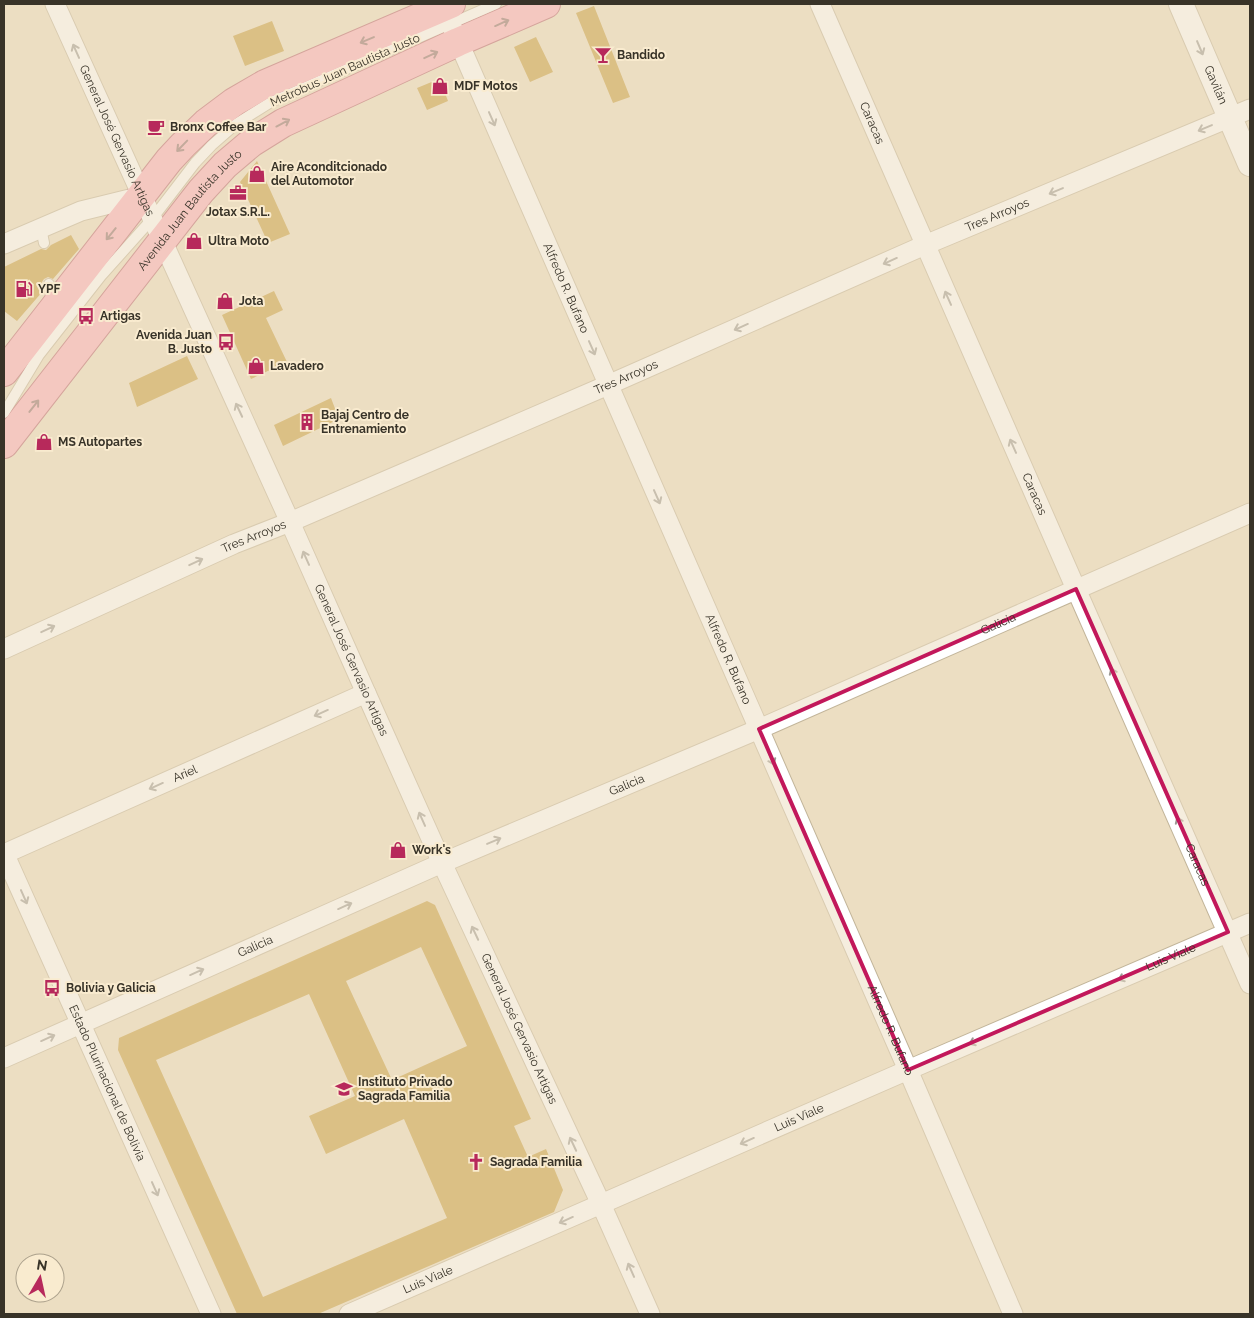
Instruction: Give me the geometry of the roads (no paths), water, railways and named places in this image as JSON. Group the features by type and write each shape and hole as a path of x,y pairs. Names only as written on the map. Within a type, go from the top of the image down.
{"main road":[{"name":"Avenida Juan Bautista Justo","path":"4,444 152,219 169,160 206,123 234,102 265,84 449,16 546,4"},
{"name":"Avenida Juan Bautista Justo","path":"4,372 51,296 152,219 201,191 225,165 251,143 449,16"}],"street":[{"name":"General José Gervasio Artigas","path":"55,4 442,863 601,1204 650,1314"},
{"name":"Caracas","path":"820,4 1250,984"},
{"name":"Gavilán","path":"1181,4 1240,113 1250,164"},
{"name":"Alfredo R. Bufano","path":"449,16 608,385 908,1070 1012,1314"},
{"name":"Tres Arroyos","path":"4,649 234,544 290,522 926,246 1240,113"},
{"path":"4,244 43,235 81,211 152,219"},
{"name":"Galicia","path":"4,1058 442,863 759,729 1250,513"},
{"name":"Ariel","path":"4,853 366,694"},
{"name":"Estado Plurinacional de Bolivia","path":"4,853 211,1314"},
{"name":"Luis Viale","path":"349,1314 1250,923"}],"lane":[{"path":"449,16 496,4"},
{"path":"4,413 39,355 107,269 152,219"}],"place":[{"name":"Bandido","path":"603,55"},
{"name":"MDF Motos","path":"440,86"},
{"name":"Bronx Coffee Bar","path":"156,127"},
{"name":"Aire Aconditcionado del Automotor","path":"257,174"},
{"name":"Jotax S.R.L.","path":"238,193"},
{"name":"Ultra Moto","path":"194,241"},
{"name":"YPF","path":"24,289"},
{"name":"Jota","path":"225,301"},
{"name":"Artigas","path":"86,316"},
{"name":"Avenida Juan B. Justo","path":"226,342"},
{"name":"Lavadero","path":"256,366"},
{"name":"Bajaj Centro de Entrenamiento","path":"307,422"},
{"name":"MS Autopartes","path":"44,442"},
{"name":"Work's","path":"398,850"},
{"name":"Bolivia y Galicia","path":"52,988"},
{"name":"Instituto Privado Sagrada Familia","path":"344,1089"},
{"name":"Sagrada Familia","path":"476,1162"}]}
